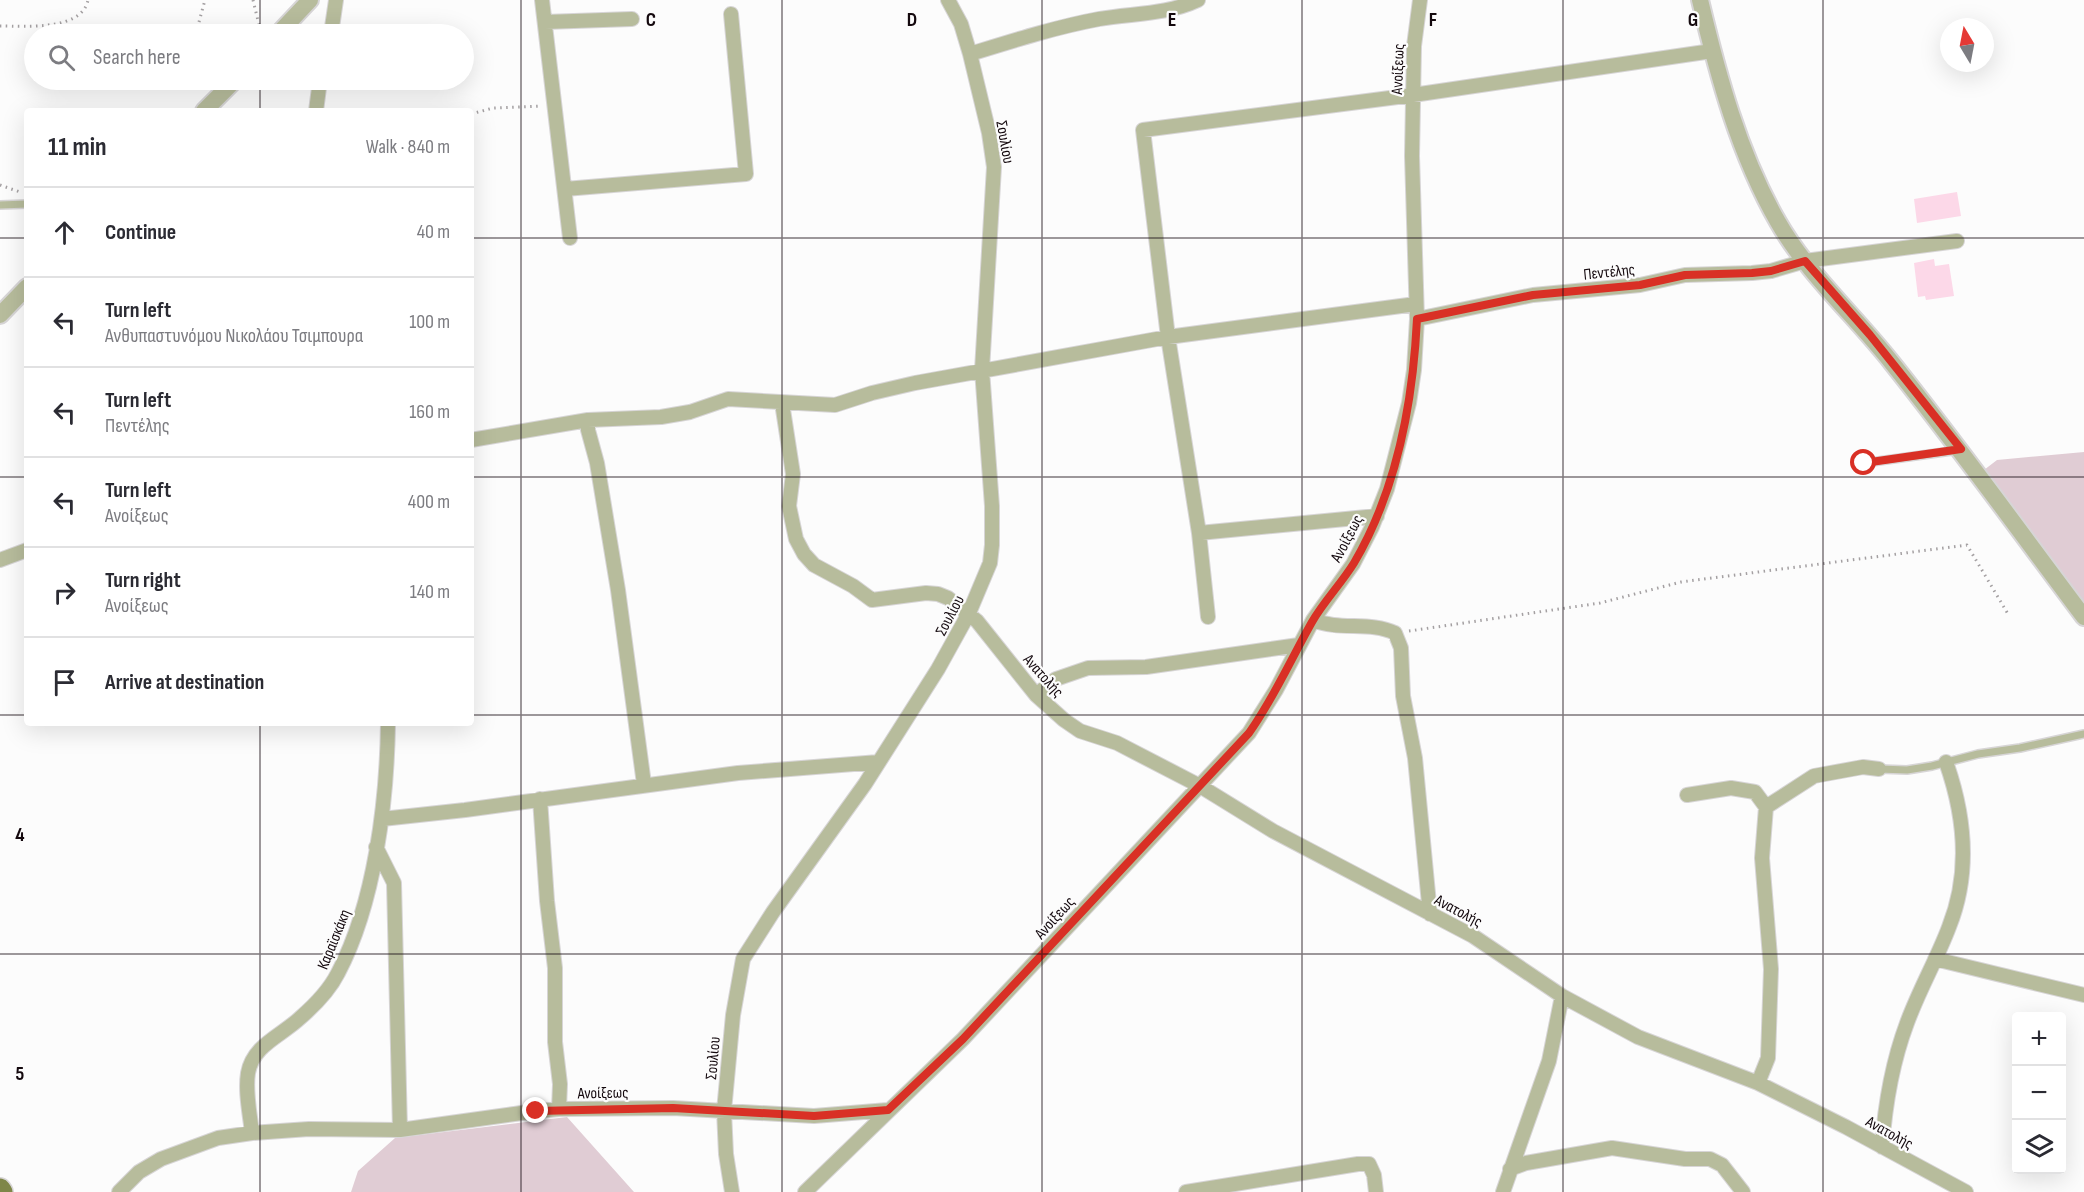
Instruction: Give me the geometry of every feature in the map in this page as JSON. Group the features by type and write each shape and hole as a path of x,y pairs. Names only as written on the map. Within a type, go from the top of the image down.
{"street":[{"path":"287,24 310,0"},
{"path":"332,24 336,0"},
{"path":"542,0 570,238"},
{"name":"Σουλίου","path":"732,1192 726,1154 724,1111 733,1015 742,960 773,912 879,762 938,669 969,614 990,563 991,488 982,370 994,167 989,133 970,54 961,24 948,0"},
{"path":"970,54 1084,22 1114,16 1161,12 1198,0"},
{"name":"Ανοίξεως","path":"119,1192 139,1172 160,1159 218,1138 252,1133 309,1129 400,1130 559,1109 673,1108 814,1116 888,1110 963,1039 1249,733 1276,690 1313,620 1353,564 1377,516 1387,489 1409,403 1414,370 1417,319 1412,156 1415,34 1420,0"},
{"path":"1700,0 1712,51 1733,120 1778,222 1805,261 1870,335 1961,449 2084,617"},
{"path":"565,189 746,174 731,14"},
{"path":"545,22 632,19"},
{"path":"1208,616 1199,533 1168,337 1143,130 1413,95 1712,51"},
{"path":"207,108 225,90"},
{"path":"316,108 319,90"},
{"name":"Πεντέλης","path":"1417,319 1533,295 1640,285 1685,275 1771,271 1805,261 1957,241"},
{"path":"0,315 24,290"},
{"path":"474,439 588,420 661,417 690,412 728,399 835,405 882,390 1168,337 1416,304"},
{"name":"Ανατολής","path":"782,403 793,474 789,506 790,518 796,539 809,560 821,570 853,586 872,600 916,594 939,594 948,598 969,614 990,636 1036,695 1080,731 1117,743 1200,786 1273,831 1473,936 1562,996 1638,1037 1758,1083 1846,1127 1966,1192"},
{"path":"588,420 618,590 644,784"},
{"path":"1199,533 1377,516"},
{"path":"0,560 24,551"},
{"path":"1313,620 1337,627 1383,627 1395,633 1401,648 1404,696 1415,758 1430,914"},
{"path":"1036,695 1056,679 1088,668 1146,667 1299,645"},
{"name":"Καραϊσκάκη","path":"252,1133 248,1082 252,1063 267,1043 299,1020 320,1000 338,974 350,949 360,919 382,819 388,758 388,726"},
{"path":"382,819 465,810 644,784 760,771 879,762"},
{"path":"1882,1147 1887,1098 1898,1049 1906,1023 1955,912 1962,879 1963,861 1957,793 1946,762"},
{"path":"1766,807 1814,776 1863,767 1879,769"},
{"path":"1688,795 1731,788 1755,792 1766,807 1762,858 1771,969 1768,1058 1758,1083"},
{"path":"540,799 547,901 555,968 555,1042 560,1084 559,1109"},
{"path":"376,847 394,883 400,1130"},
{"path":"1935,959 2084,995"},
{"path":"1503,1192 1550,1061 1562,996"},
{"path":"805,1192 888,1110"},
{"path":"1510,1169 1526,1163 1612,1148 1685,1159 1710,1159 1722,1165 1743,1192"},
{"path":"1186,1192 1358,1164 1369,1164 1374,1175 1376,1192"}],"lane":[{"path":"0,205 24,204"},
{"path":"1864,463 1961,449"},
{"path":"1879,769 1907,770 2084,734"}],"path":[{"path":"44,24 69,20 85,12 88,0"},
{"path":"199,24 205,0"},
{"path":"253,0 259,24"},
{"path":"0,26 24,26"},
{"path":"474,113 493,108 556,105"},
{"path":"0,185 24,194"},
{"path":"1395,633 1600,603 1681,582 1967,545 2008,614"}],"shaded area":[{"path":"2084,452 2084,609 1984,470 1997,460"},
{"path":"567,1117 634,1192 351,1192 358,1171 395,1138"}],"building":[{"path":"1957,192 1961,216 1917,223 1914,199"},
{"path":"1934,259 1935,266 1949,264 1954,296 1926,300 1925,296 1918,297 1914,263"}],"route":[{"path":"536,1111 673,1108 814,1116 888,1110 963,1039 1138,849 1200,786 1249,733 1258,720 1313,620 1353,564 1379,511 1387,489 1409,403 1414,370 1417,319 1533,295 1640,285 1685,275 1771,271 1805,261 1870,335 1961,449 1864,463"}]}
